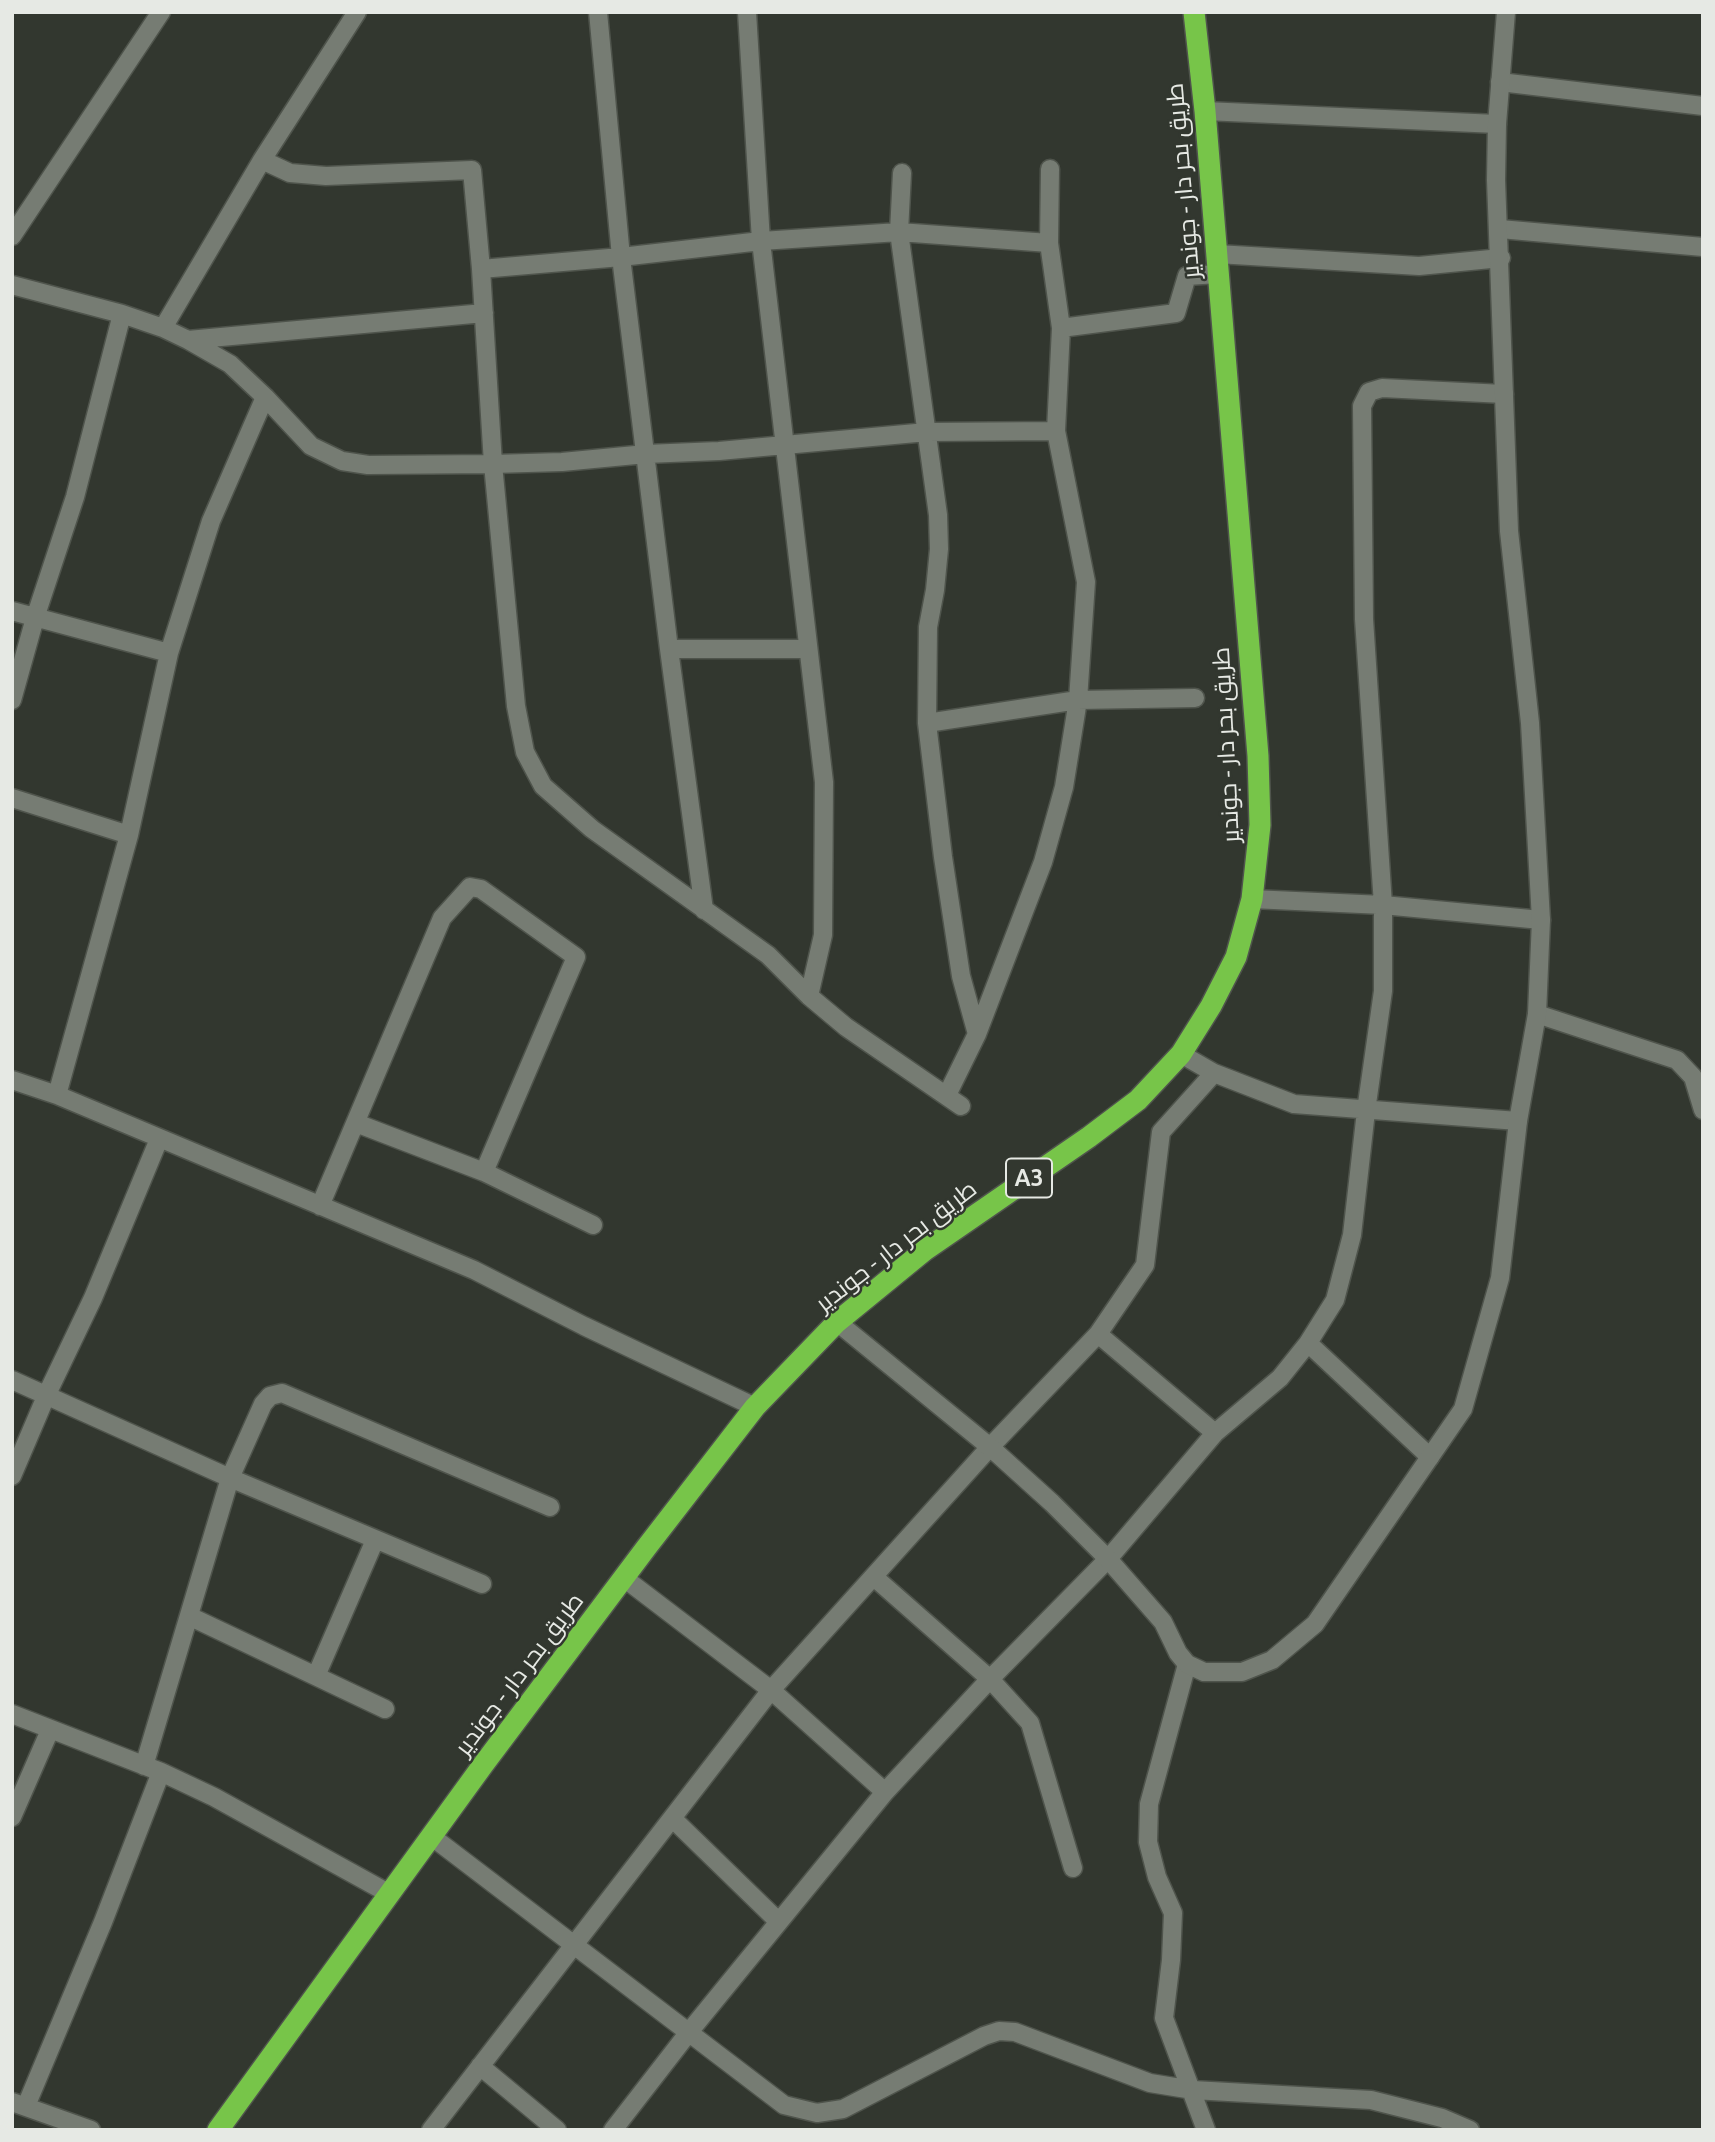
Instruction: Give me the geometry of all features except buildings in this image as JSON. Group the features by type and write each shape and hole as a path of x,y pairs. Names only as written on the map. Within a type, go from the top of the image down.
{"highway":[{"name":"طريق بحر دار - جوندير","path":"218,2130 388,1893 755,1407 837,1322 925,1250 1128,1107 1181,1054 1211,1006 1236,957 1252,899 1260,825 1258,756 1205,111 1194,12"}],"street":[{"path":"12,236 161,12"},
{"path":"163,328 262,160 357,12"},
{"path":"598,12 621,257 704,910"},
{"path":"747,12 761,241 824,794 824,935 809,996"},
{"path":"837,1322 990,1447 1108,1559 1163,1622 1178,1653 1187,1664 1205,1672 1242,1672 1272,1660 1315,1624 1463,1409 1500,1278 1518,1121 1537,1014 1541,920 1530,723 1509,531 1500,229 1496,180 1497,124 1506,12"},
{"path":"1500,82 1703,106"},
{"path":"1205,111 1497,124"},
{"path":"262,160 290,173 326,176 472,170 493,464 516,706 524,752 543,786 592,829 768,955 809,996 846,1027 954,1101 1043,862 1064,788 1078,700 1086,582 1056,431 1061,328 1049,243 1050,169"},
{"path":"902,173 900,232 938,515 939,549 928,627 926,723 961,976 977,1034"},
{"path":"1500,229 1703,247"},
{"path":"481,269 761,241 900,232 1049,243"},
{"path":"1061,328 1176,313 1187,276 1217,264 1419,266 1501,258"},
{"path":"12,285 122,314 188,340 230,364 311,446 342,461 368,465 562,462 927,432 1056,431"},
{"path":"188,340 484,313"},
{"path":"12,700 35,618 75,497 122,314"},
{"path":"613,2130 689,2032 886,1792 990,1679 1108,1559 1215,1433 1280,1378 1335,1300 1352,1235 1383,991 1383,905 1364,620 1362,406 1369,392 1382,388 1504,394"},
{"path":"57,1095 129,835 169,653 211,521 265,397"},
{"path":"12,611 169,653"},
{"path":"669,649 807,649"},
{"path":"926,723 1078,700 1195,698"},
{"path":"12,798 129,835"},
{"path":"320,1206 442,918 470,887 481,889 576,957 484,1172"},
{"path":"1252,899 1383,905 1541,920"},
{"path":"1537,1014 1677,1060 1693,1077 1703,1110"},
{"path":"1181,1054 1214,1073 1294,1104 1518,1121"},
{"path":"431,2130 771,1690 990,1447 1098,1334 1145,1265 1161,1132 1214,1073"},
{"path":"12,1080 57,1095 474,1270 584,1326 755,1407"},
{"path":"356,1123 484,1172 593,1226"},
{"path":"12,1476 47,1394 93,1298 159,1139"},
{"path":"1098,1334 1215,1433"},
{"path":"1307,1343 1430,1457"},
{"path":"12,1380 230,1478 482,1584"},
{"path":"91,2130 19,2104 103,1922 152,1769 189,1616 230,1478 263,1404 270,1396 282,1393 550,1507"},
{"path":"316,1676 375,1539"},
{"path":"874,1577 990,1679 1030,1723 1073,1868"},
{"path":"624,1578 771,1690 886,1792"},
{"path":"189,1616 385,1709"},
{"path":"1187,1664 1149,1804 1149,1842 1157,1877 1173,1913 1164,2018 1206,2130"},
{"path":"12,1714 152,1769 214,1797 388,1893"},
{"path":"12,1817 50,1730"},
{"path":"672,1818 779,1922"},
{"path":"431,1836 784,2105 817,2113 843,2109 984,2036 999,2031 1015,2032 1150,2083 1193,2090 1371,2100 1442,2118 1469,2130"},
{"path":"480,2066 557,2130"}]}
